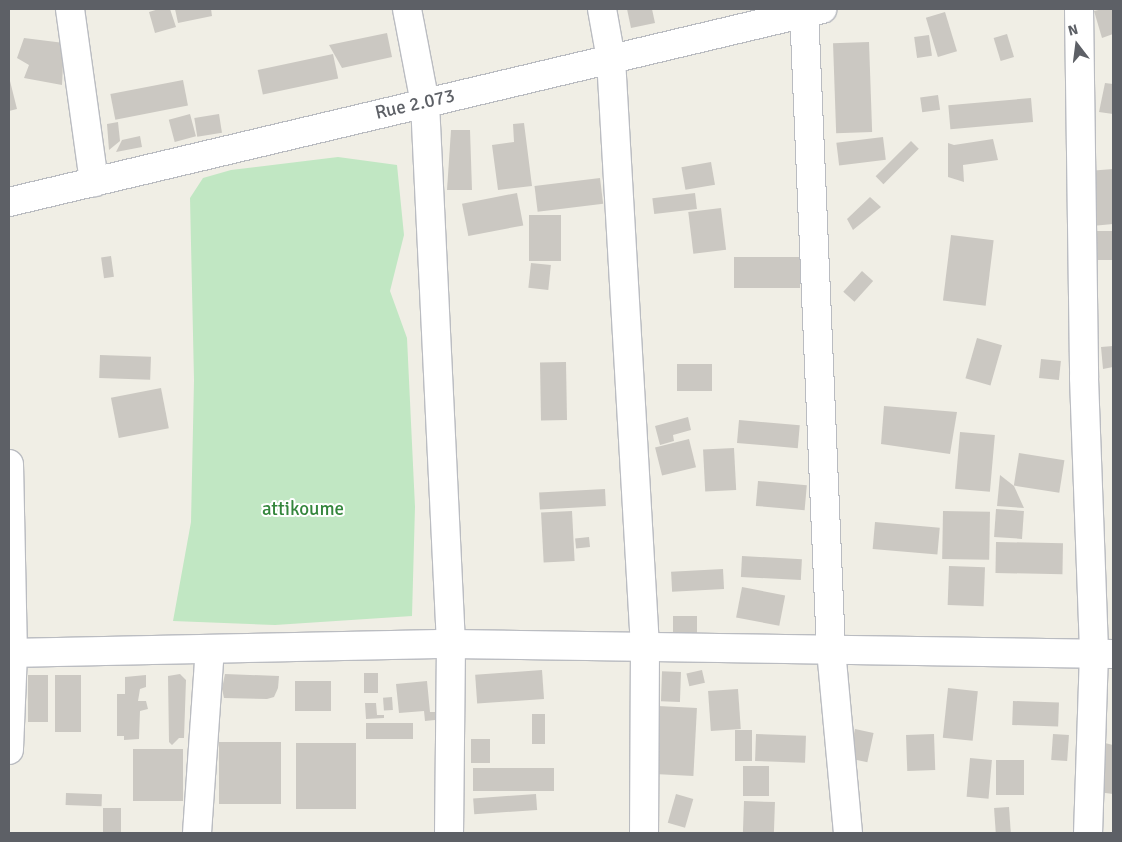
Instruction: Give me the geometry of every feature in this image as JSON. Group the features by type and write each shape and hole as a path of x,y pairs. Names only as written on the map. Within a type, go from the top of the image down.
{"street":[{"path":"70,9 94,182"},
{"path":"408,9 425,103 451,644 449,833"},
{"path":"602,9 611,59 645,647 644,833"},
{"path":"1078,9 1084,378 1104,654 1088,833"},
{"path":"810,10 831,650 848,833"},
{"name":"Rue 2.073","path":"9,202 810,10"},
{"path":"9,464 11,653 9,750"},
{"path":"11,653 451,644 1104,654"},
{"path":"197,833 210,649"}],"green space":[{"name":"attikoume","path":"338,157 397,165 404,235 390,291 407,338 415,507 412,616 275,625 173,621 191,522 194,380 190,198 203,178 231,170"}],"building":[{"path":"159,9 170,9 176,27 155,33 149,12"},
{"path":"175,9 211,9 212,16 178,23"},
{"path":"627,9 652,9 655,23 631,28"},
{"path":"1113,9 1113,34 1102,38 1094,11"},
{"path":"945,12 957,51 938,57 926,18"},
{"path":"387,33 392,57 342,68 329,45"},
{"path":"1007,34 1014,57 1001,61 994,38"},
{"path":"929,35 932,56 917,58 914,37"},
{"path":"24,38 64,43 62,85 24,78 29,65 17,58"},
{"path":"869,42 872,132 836,133 833,43"},
{"path":"333,54 338,78 263,94 258,70"},
{"path":"9,77 17,109 9,111"},
{"path":"183,80 188,106 115,120 110,94"},
{"path":"1105,83 1113,84 1113,114 1099,112"},
{"path":"938,95 940,110 922,112 920,98"},
{"path":"1031,98 1033,122 950,129 948,105"},
{"path":"190,114 196,136 175,142 169,120"},
{"path":"219,114 222,133 197,137 194,118"},
{"path":"118,122 120,141 109,150 107,124"},
{"path":"524,123 532,186 498,190 492,145 514,142 513,124"},
{"path":"451,130 470,130 472,190 447,190"},
{"path":"140,136 142,147 116,152 122,140"},
{"path":"883,137 886,160 839,166 836,143"},
{"path":"993,139 998,160 963,165 964,182 948,177 948,143 954,145"},
{"path":"911,141 919,149 883,184 876,176"},
{"path":"711,162 715,185 685,190 681,167"},
{"path":"1113,169 1113,224 1092,226 1088,171"},
{"path":"600,178 603,204 538,212 534,186"},
{"path":"517,193 523,225 468,236 462,204"},
{"path":"695,193 697,209 654,214 652,198"},
{"path":"870,197 881,207 853,230 847,219"},
{"path":"721,208 726,250 693,254 688,212"},
{"path":"529,215 561,215 561,261 529,261"},
{"path":"1095,231 1113,231 1113,260 1095,260"},
{"path":"951,235 994,240 986,306 943,301"},
{"path":"111,256 114,277 104,278 101,257"},
{"path":"734,257 800,257 800,288 734,288"},
{"path":"531,263 551,265 548,290 528,288"},
{"path":"862,271 873,281 854,302 843,292"},
{"path":"977,338 1002,345 990,386 965,378"},
{"path":"1113,346 1113,367 1103,369 1101,347"},
{"path":"100,355 151,357 150,380 99,378"},
{"path":"1041,359 1061,361 1059,380 1039,378"},
{"path":"540,362 566,362 567,420 541,420"},
{"path":"677,364 712,364 712,391 677,391"},
{"path":"161,388 169,428 119,438 111,398"},
{"path":"884,406 957,412 950,454 881,444"},
{"path":"688,417 691,430 673,435 674,441 660,445 655,426"},
{"path":"739,420 800,425 798,448 737,443"},
{"path":"960,432 995,435 990,492 955,489"},
{"path":"689,439 696,467 662,476 655,447"},
{"path":"734,448 736,490 705,492 703,450"},
{"path":"1019,453 1064,460 1059,493 1014,486"},
{"path":"1000,475 1014,486 1024,508 997,506"},
{"path":"758,481 807,485 805,510 756,506"},
{"path":"605,489 606,506 540,509 539,492"},
{"path":"996,509 1024,511 1022,539 994,537"},
{"path":"572,511 575,561 544,563 541,513"},
{"path":"943,511 990,512 989,560 942,559"},
{"path":"875,522 940,528 937,555 873,549"},
{"path":"589,537 590,547 576,548 575,538"},
{"path":"996,542 1063,543 1062,574 995,573"},
{"path":"742,556 802,559 801,580 741,577"},
{"path":"949,566 985,567 984,606 948,605"},
{"path":"723,569 724,589 672,592 671,572"},
{"path":"742,587 785,595 779,626 736,617"},
{"path":"673,616 697,616 697,637 673,637"},
{"path":"542,670 544,699 477,704 475,675"},
{"path":"702,670 705,683 689,686 686,674"},
{"path":"662,671 681,672 680,702 661,701"},
{"path":"364,673 378,673 378,693 364,693"},
{"path":"180,674 186,680 184,738 179,738 172,745 169,742 168,676"},
{"path":"225,674 279,676 278,688 274,697 267,699 224,698 222,689"},
{"path":"28,675 48,675 48,722 28,722"},
{"path":"55,675 81,675 81,732 55,732"},
{"path":"146,675 146,687 140,689 138,701 146,701 148,709 140,711 139,739 124,740 124,736 117,736 117,694 125,694 125,677"},
{"path":"295,681 331,681 331,711 295,711"},
{"path":"427,681 430,712 435,712 435,720 425,721 424,711 399,713 396,684"},
{"path":"948,688 978,691 973,741 943,738"},
{"path":"738,689 741,729 711,731 708,691"},
{"path":"392,697 393,710 384,711 383,698"},
{"path":"1013,701 1059,703 1058,727 1012,725"},
{"path":"365,703 376,703 377,715 384,715 384,718 366,719"},
{"path":"658,706 697,708 693,776 654,774"},
{"path":"532,714 545,714 545,744 532,744"},
{"path":"366,723 413,723 413,739 366,739"},
{"path":"855,729 874,733 867,762 849,758"},
{"path":"735,730 752,730 752,761 735,761"},
{"path":"756,734 806,736 805,763 755,761"},
{"path":"934,734 935,770 907,771 906,735"},
{"path":"1053,734 1069,735 1067,761 1051,760"},
{"path":"471,739 490,739 490,763 471,763"},
{"path":"219,742 281,742 281,804 219,804"},
{"path":"296,743 356,743 356,809 296,809"},
{"path":"1105,743 1113,745 1113,794 1098,792"},
{"path":"133,749 183,749 183,801 133,801"},
{"path":"970,758 992,760 989,799 967,797"},
{"path":"996,760 1024,760 1024,795 996,795"},
{"path":"743,766 769,766 769,796 743,796"},
{"path":"473,768 554,768 554,791 473,791"},
{"path":"66,793 102,794 102,806 66,805"},
{"path":"536,794 537,810 474,814 473,798"},
{"path":"676,794 693,799 685,828 668,823"},
{"path":"744,801 775,802 774,833 743,833"},
{"path":"1009,807 1011,833 996,833 994,808"},
{"path":"103,808 121,808 121,833 103,833"}]}
